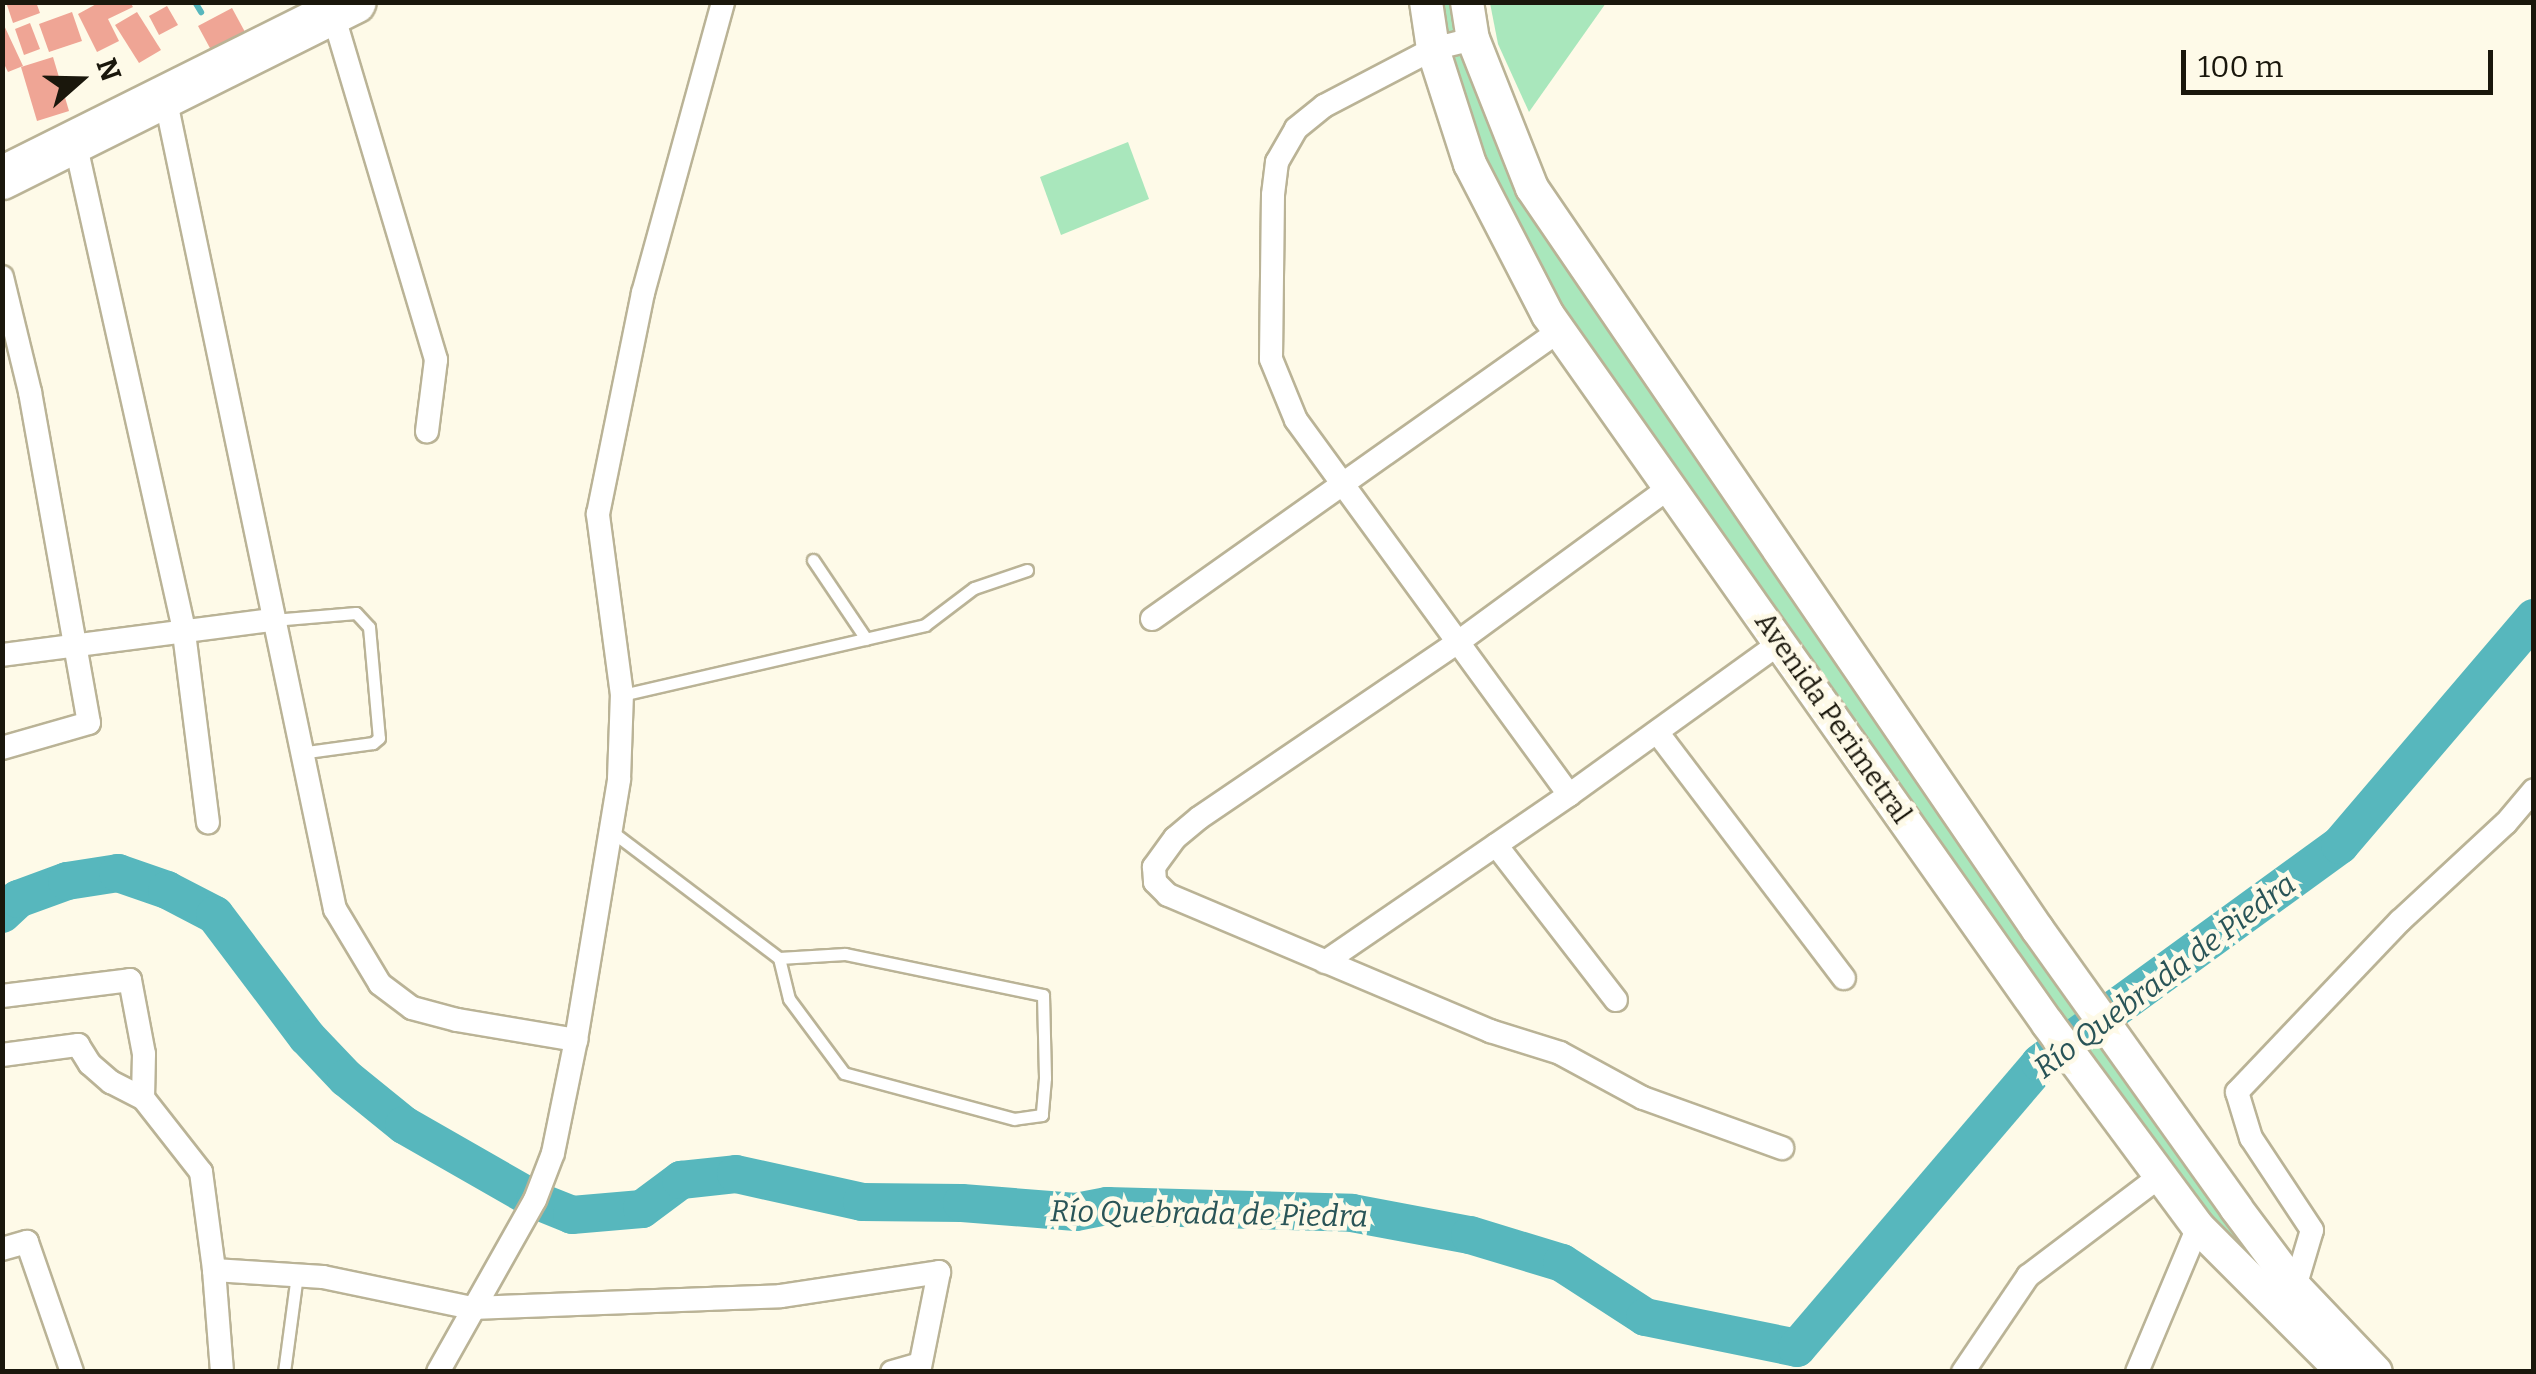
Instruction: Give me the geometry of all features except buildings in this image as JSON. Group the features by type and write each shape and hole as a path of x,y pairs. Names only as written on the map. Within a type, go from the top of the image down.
{"highway":[{"path":"2,178 344,8"}],"main road":[{"name":"Avenida Perimetral","path":"1426,2 1433,49 1470,164 1507,244 1559,331 2198,1227 2365,1371"},
{"name":"Avenida Perimetral","path":"1468,2 1473,39 1532,188 2038,930 2296,1288 2365,1371"},
{"path":"1778,640 1815,606"}],"street":[{"path":"438,1372 535,1200 553,1154 619,779 622,695 598,514 644,293 723,2"},
{"path":"344,8 436,360 427,431"},
{"path":"1473,39 1433,49 1324,106 1296,129 1277,162 1271,360 1296,420 1569,795"},
{"path":"165,97 335,908 356,950 380,984 412,1008 457,1020 576,1040"},
{"path":"75,142 184,632 208,822"},
{"path":"2,276 30,392 88,723 2,748"},
{"path":"1152,618 1559,331"},
{"path":"1670,486 1458,642 1199,818 1176,838 1154,866 1155,882 1168,896 1490,1032 1560,1053 1643,1098 1782,1148"},
{"path":"2,656 273,620"},
{"path":"1325,962 1658,732 1778,640"},
{"path":"1658,732 1844,978"},
{"path":"2296,1288 2312,1230 2251,1138 2237,1092 2400,921 2506,823 2534,790"},
{"path":"1496,845 1616,1000"},
{"path":"2,996 130,980 144,1054 143,1098"},
{"path":"2,1054 78,1045 90,1064 111,1082 143,1098 201,1172 222,1372"},
{"path":"1963,1372 2028,1276 2160,1176"},
{"path":"2137,1372 2198,1227"},
{"path":"2,1249 27,1242 72,1372"},
{"path":"214,1270 297,1275 472,1308 781,1296 939,1272 920,1368 892,1372"}],"lane":[{"path":"812,560 866,639"},
{"path":"622,695 925,626 974,588 1027,570"},
{"path":"273,620 356,614 368,627 379,738 374,743 300,753"},
{"path":"611,831 778,958 790,999 844,1073 1014,1119 1042,1115 1046,1078 1042,995 845,954 778,958"},
{"path":"284,1372 297,1275"}],"green space":[{"path":"1490,2 1606,3 1529,112 1498,44"},
{"path":"1426,3 1467,3 1532,188 2317,1331 2202,1224 1507,243"},
{"path":"1128,142 1149,199 1061,235 1040,177"}],"waterway":[{"path":"195,2 201,12"},
{"name":"Río Quebrada de Piedra","path":"2,914 18,899 67,881 118,873 167,890 215,915 307,1037 346,1078 404,1125 535,1200 572,1215 642,1209 681,1180 736,1174 862,1202 962,1203 1076,1212 1107,1206 1352,1213 1470,1235 1562,1263 1645,1317 1797,1348 2040,1063 2340,845 2534,618"}]}
